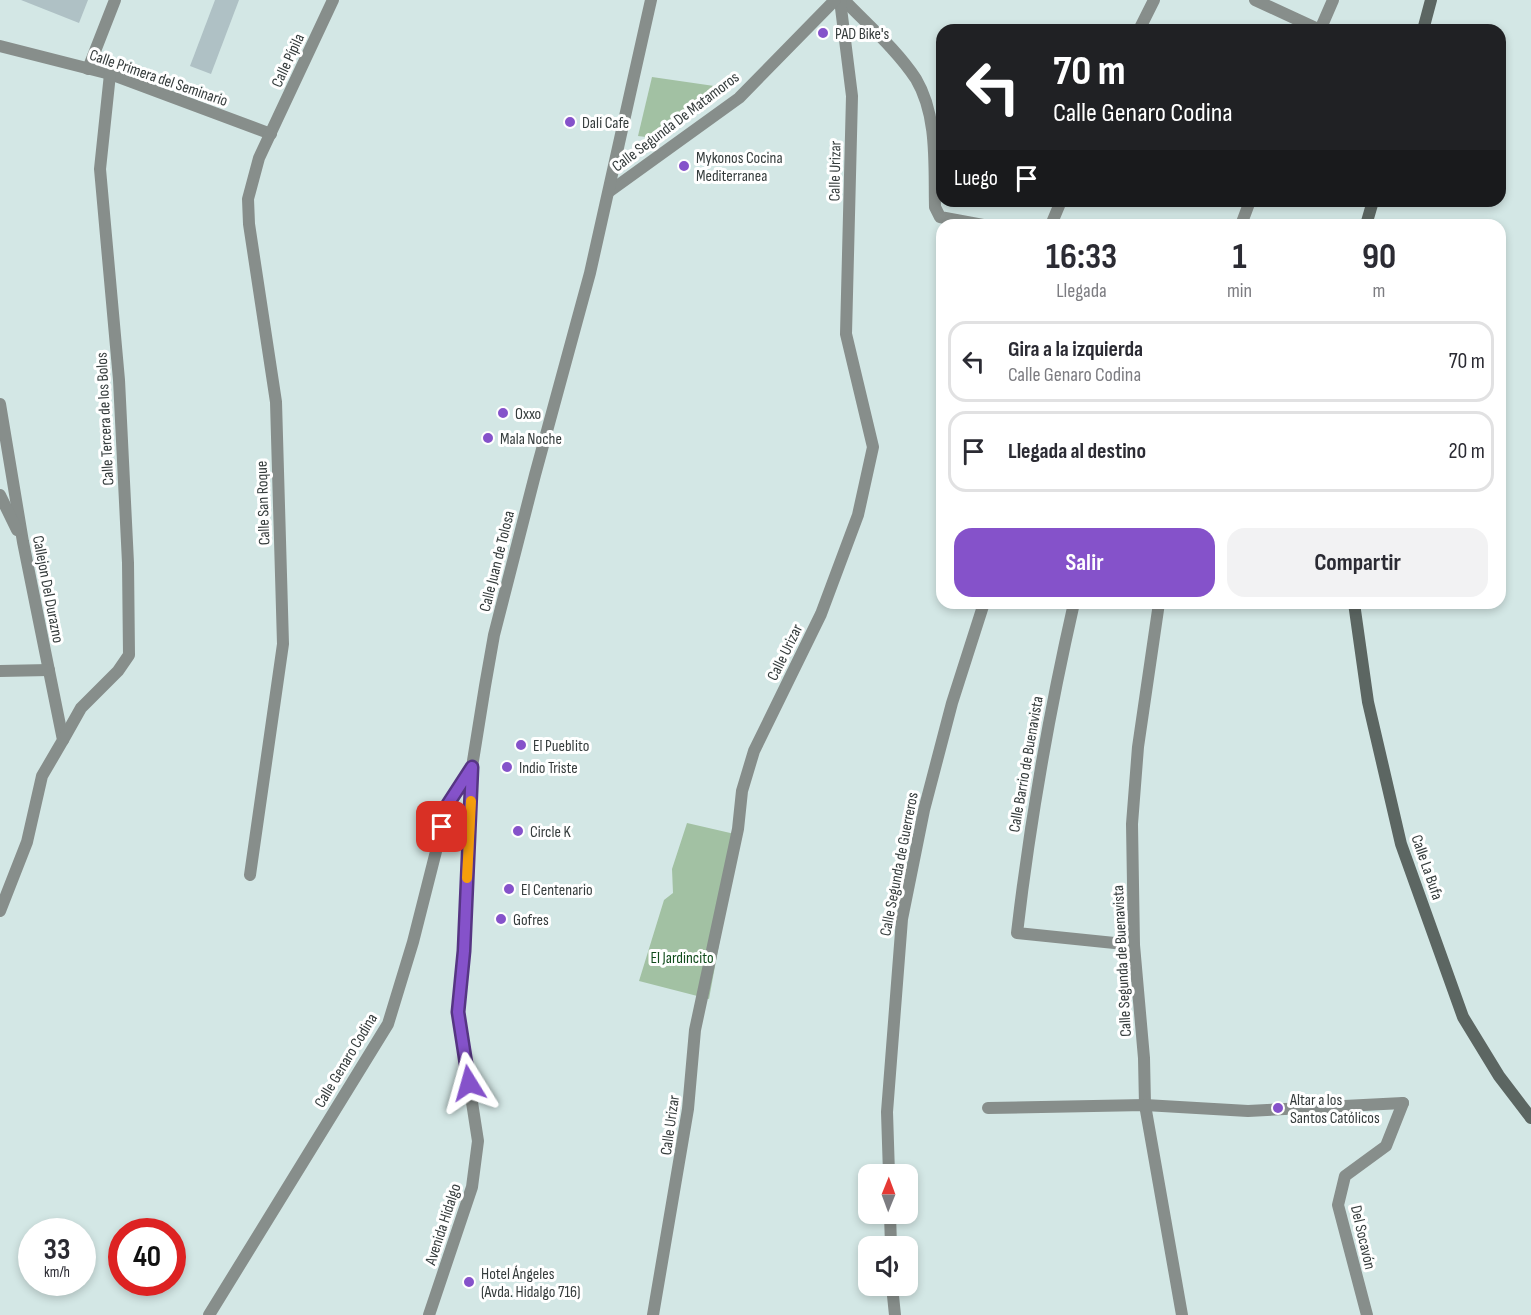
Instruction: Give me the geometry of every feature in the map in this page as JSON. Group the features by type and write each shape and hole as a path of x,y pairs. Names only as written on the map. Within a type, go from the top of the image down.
{"main road":[{"path":"1425,24 1431,0"},
{"name":"Calle La Bufa","path":"1355,609 1368,702 1401,844 1463,1017 1499,1076 1531,1118"}],"street":[{"path":"88,69 115,0"},
{"name":"Calle Pípila","path":"271,134 333,0"},
{"name":"Calle Juan de Tolosa","path":"478,1141 458,1012 464,951 472,767 494,635 610,190 651,0"},
{"name":"Calle Segunda De Matamoros","path":"610,190 739,98 835,0"},
{"path":"842,0 889,46 916,80 927,106 933,138 935,207 940,217 951,219"},
{"name":"Calle Urizar","path":"653,1315 688,1109 695,1030 738,829 742,791 754,751 821,614 858,515 873,447 846,334 852,96 842,0"},
{"path":"1142,24 1154,0"},
{"path":"1255,0 1307,24"},
{"path":"1323,24 1333,0"},
{"name":"Calle Primera del Seminario","path":"0,46 110,74 271,134"},
{"name":"Calle Tercera de los Bolos","path":"63,740 81,708 118,671 129,655 128,563 119,380 100,169 110,74"},
{"name":"Calle San Roque","path":"250,875 283,644 276,402 249,224 249,199 260,158 271,134"},
{"name":"Callejon Del Durazno","path":"0,404 23,542 63,740"},
{"path":"0,495 23,542"},
{"name":"Calle Segunda de Guerreros","path":"889,1164 887,1112 902,919 924,810 952,704 982,609"},
{"name":"Calle Barrio de Buenavista","path":"1073,609 1051,707 1031,818 1017,933 1134,945"},
{"name":"Calle Segunda de Buenavista","path":"1158,609 1138,747 1132,824 1134,945 1144,1058 1145,1105 1182,1315"},
{"path":"0,671 49,670"},
{"path":"0,911 27,842 42,776 63,740"},
{"name":"Calle Genaro Codina","path":"209,1315 388,1024 413,942 448,804 472,767"},
{"name":"Del Socavón","path":"1145,1105 1248,1111 1403,1103 1386,1146 1344,1176 1338,1205 1367,1315"},
{"path":"988,1108 1145,1105"},
{"name":"Avenida Hidalgo","path":"429,1315 472,1187 478,1141"},
{"path":"893,1296 895,1315"}],"green space":[{"path":"652,77 728,88 661,139 638,136"},
{"name":"El Jardincito","path":"687,823 739,835 709,999 639,981 664,900 673,893 672,869"}],"building":[{"path":"21,0 88,0 79,23"},
{"path":"215,0 239,0 211,74 190,66"}],"slow traffic":[{"path":"467,878 471,801"}],"place":[{"name":"PAD Bike's","path":"823,33"},
{"name":"Dali Cafe","path":"570,122"},
{"name":"Mykonos Cocina Mediterranea","path":"684,166"},
{"name":"Oxxo","path":"503,413"},
{"name":"Mala Noche","path":"488,438"},
{"name":"El Pueblito","path":"521,745"},
{"name":"Indio Triste","path":"507,767"},
{"name":"Circle K","path":"518,831"},
{"name":"El Centenario","path":"509,889"},
{"name":"Gofres","path":"501,919"},
{"name":"Altar a los Santos Católicos","path":"1278,1108"},
{"name":"Hotel Ángeles (Avda. Hidalgo 716)","path":"469,1282"}],"route":[{"path":"442,827 448,804 472,767 464,951 458,1012 469,1083"}]}
